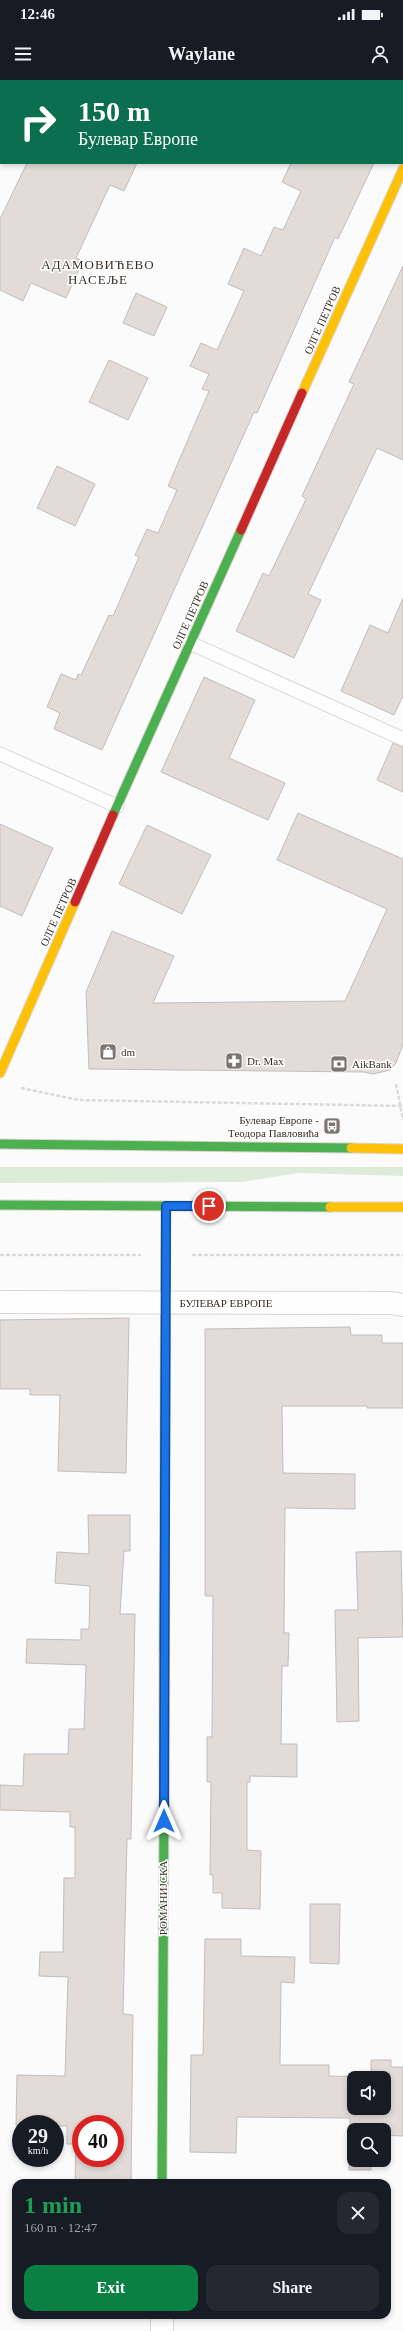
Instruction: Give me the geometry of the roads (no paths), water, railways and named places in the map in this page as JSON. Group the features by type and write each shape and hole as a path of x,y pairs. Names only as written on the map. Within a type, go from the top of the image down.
{"street":[{"name":"ОЛГЕ ПЕТРОВ","path":"0,1073 117,806 403,169"},
{"path":"0,1144 403,1149"},
{"path":"0,1205 403,1207"},
{"name":"РОМАНИЈСКА","path":"162,2179 166,1206"},
{"name":"БУЛЕВАР ЕВРОПЕ","path":"0,1302 391,1303 403,1305"},
{"path":"162,2319 162,2331"}],"lane":[{"path":"190,643 403,738"},
{"path":"0,754 117,806"}],"place":[{"name":"dm","path":"108,1052"},
{"name":"Dr. Max","path":"234,1061"},
{"name":"AikBank","path":"339,1064"},
{"name":"Булевар Европе - Теодора Павловића","path":"332,1126"}],"district":[{"name":"АДАМОВИЋЕВО НАСЕЉЕ","path":"98,272"}]}
